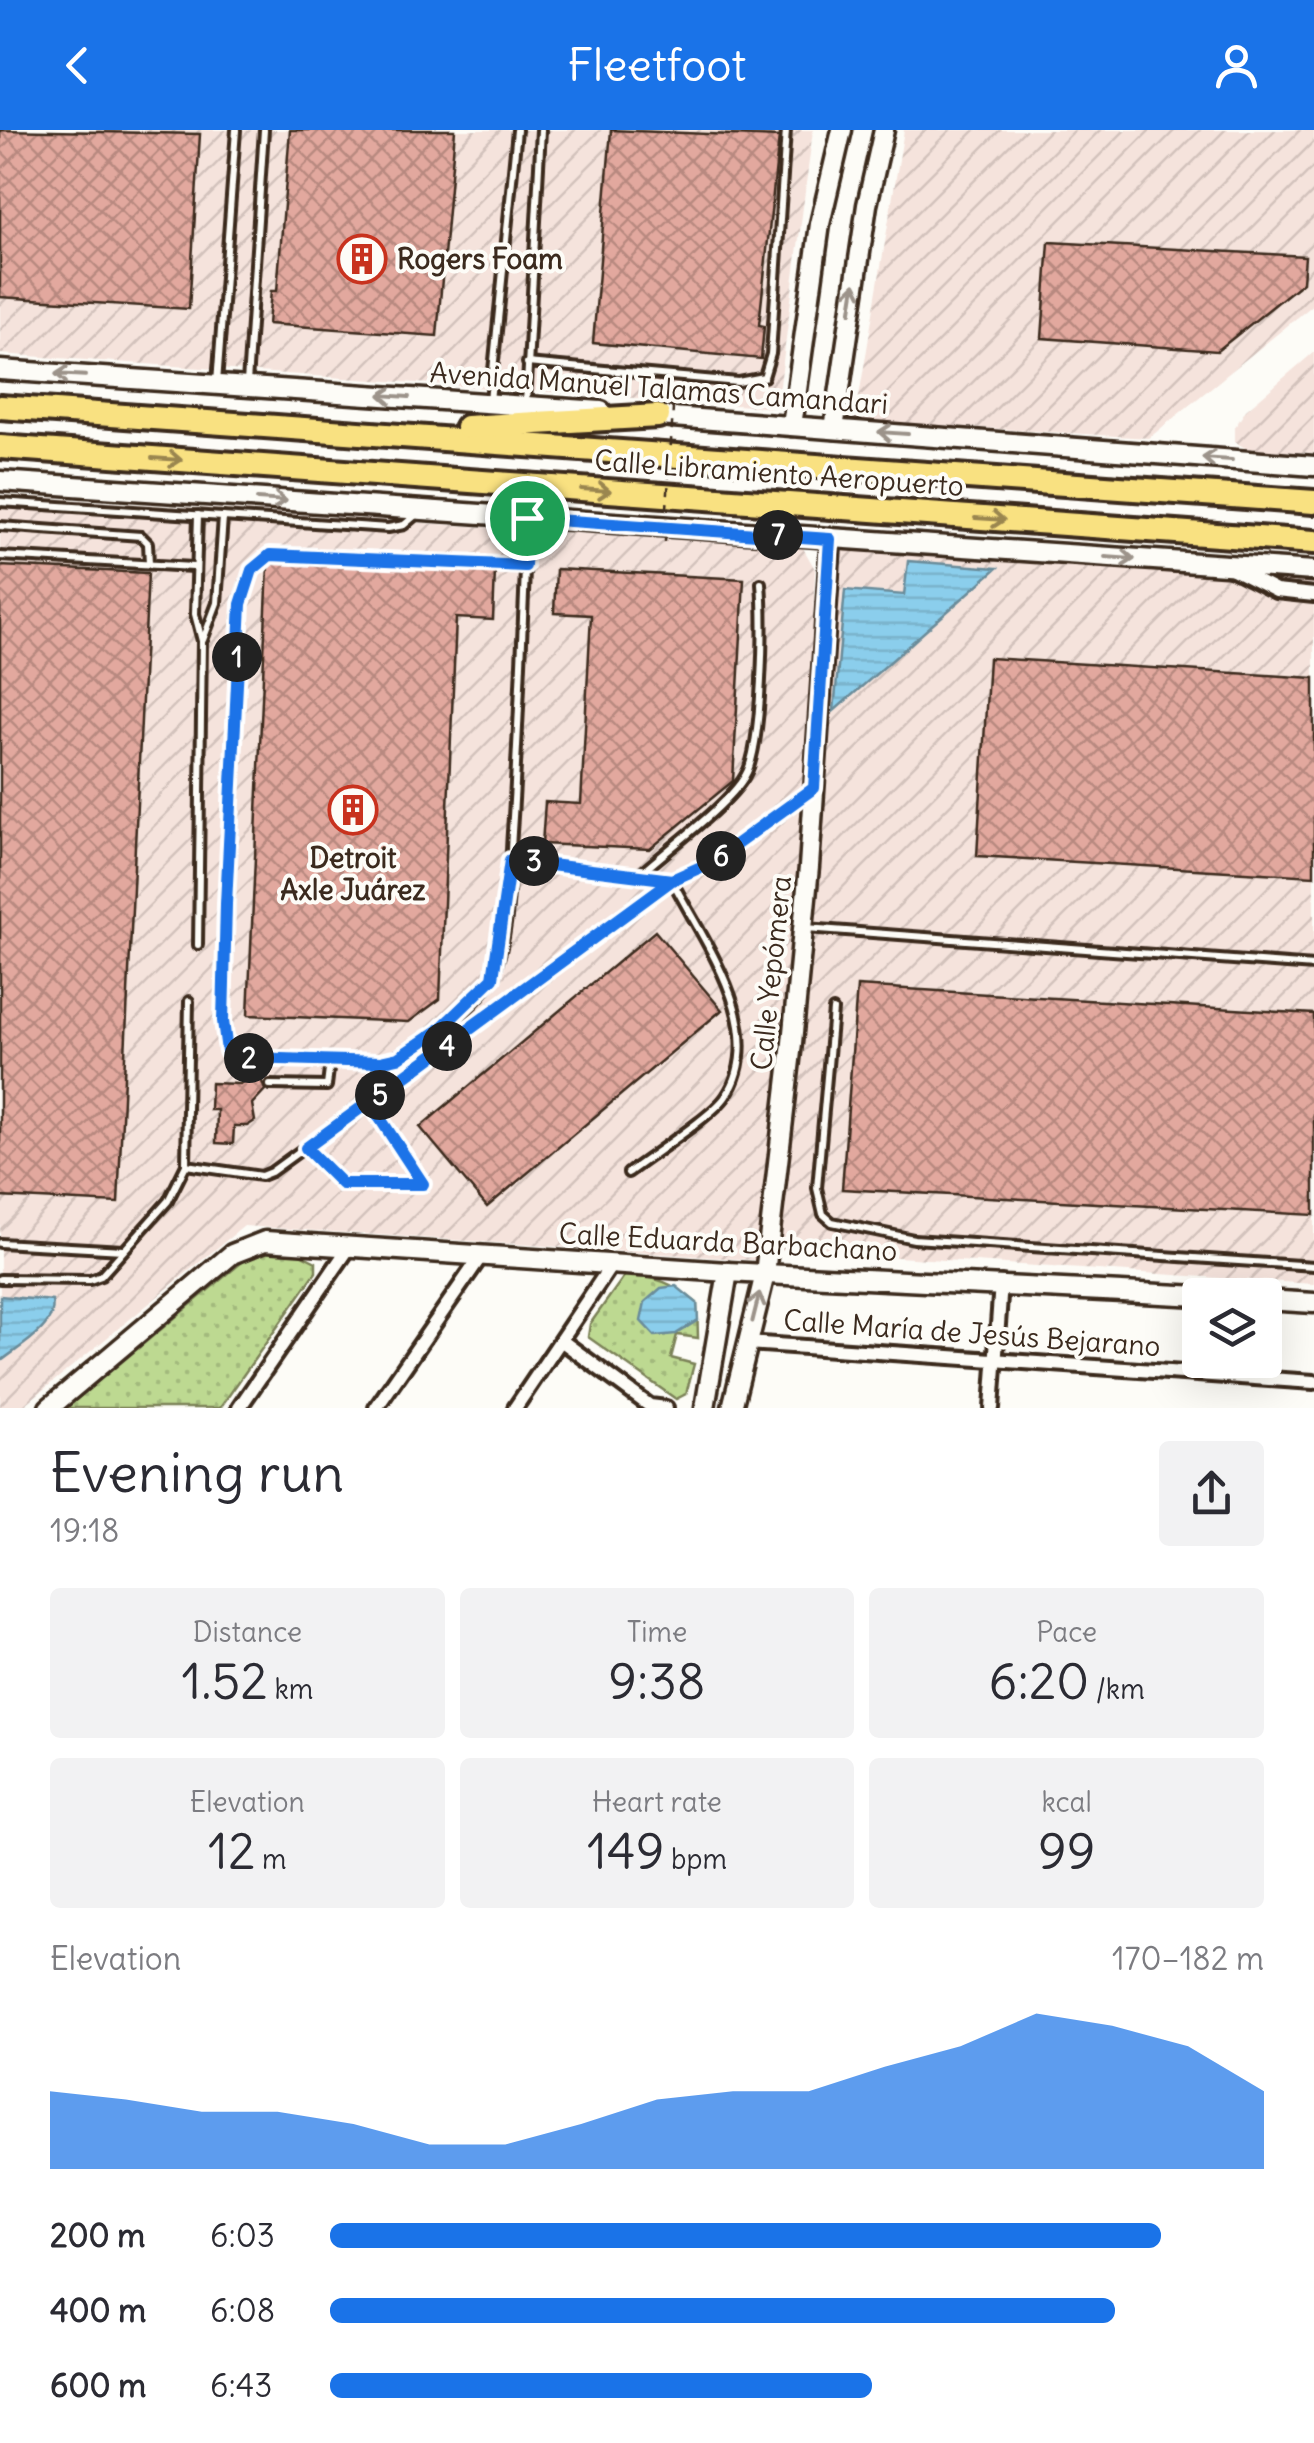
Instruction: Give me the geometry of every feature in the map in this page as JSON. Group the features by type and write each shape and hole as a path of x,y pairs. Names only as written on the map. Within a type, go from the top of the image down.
{"highway":[{"name":"Calle Libramiento Aeropuerto","path":"0,407 1314,502"},
{"path":"374,432 665,412"},
{"name":"Calle Libramiento Aeropuerto","path":"0,446 1314,542"}],"main road":[{"path":"792,426 820,224 842,130"},
{"path":"834,429 867,205 884,130"},
{"name":"Avenida Manuel Talamas Camandari","path":"0,370 665,412 792,426 1314,466"},
{"path":"0,481 1314,572"},
{"name":"Calle Yepómera","path":"732,1408 764,1274 804,928 830,539"},
{"name":"Calle Eduarda Barbachano","path":"49,1408 232,1254 254,1243 274,1240 728,1272 1182,1295"},
{"path":"706,1408 728,1272"},
{"path":"1282,1301 1314,1303"}],"street":[{"path":"1227,566 1276,590 1314,595"},
{"path":"239,1408 350,1246"},
{"path":"376,1408 481,1256"},
{"path":"515,1408 612,1264"},
{"path":"992,1408 1002,1284"},
{"path":"562,1341 650,1407 666,1408"},
{"name":"Calle María de Jesús Bejarano","path":"747,1343 1314,1382"}],"lane":[{"path":"218,383 236,130"},
{"path":"247,385 264,130"},
{"path":"490,402 517,130"},
{"path":"526,405 540,130"},
{"path":"526,363 738,382 764,377 771,354 786,130"},
{"path":"0,502 388,528 404,525 421,510"},
{"path":"198,515 194,567 195,614 202,641 198,945"},
{"path":"202,641 217,603 224,517"},
{"path":"525,566 270,555 258,562 247,582 238,657 224,1046 234,1056 330,1061 398,1058 438,1031 493,978 501,944 510,860 525,566 527,518"},
{"path":"0,526 142,536 148,543 150,564"},
{"path":"0,556 194,567"},
{"path":"637,876 732,792 750,767 757,715 762,583"},
{"path":"186,1165 261,1176 370,1103 672,880 712,862 814,788"},
{"path":"510,860 578,865 672,880"},
{"path":"628,1173 726,1097 736,1066 739,1030 735,1002 672,880"},
{"path":"804,928 1314,966"},
{"path":"0,1279 90,1280 101,1276 168,1201 186,1165 189,1001"},
{"path":"832,1010 816,1188 818,1203 832,1222 914,1240 1314,1266"},
{"path":"270,1084 327,1086 330,1061"},
{"path":"306,1148 342,1184 423,1184 370,1103"},
{"path":"0,1243 124,1250"}],"path":[{"path":"664,542 665,412"}],"shaded area":[{"path":"0,130 813,130 777,408 0,354"},
{"path":"904,130 1314,130 1314,304 1149,438 855,420"},
{"path":"1314,352 1314,453 1247,449 1235,442 1235,427 1246,410"},
{"path":"0,495 803,548 815,569 804,875 834,545 1314,580 1314,1284 1282,1282 1282,1278 1221,1278 773,1249 794,987 755,1260 244,1226 21,1408 0,1408"}],"green space":[{"path":"276,1242 316,1262 316,1272 220,1408 66,1408 265,1243"},
{"path":"625,1275 664,1282 697,1303 698,1338 677,1335 671,1358 694,1364 686,1394 676,1399 588,1337 590,1324"}],"water":[{"path":"908,561 997,568 834,711 845,590 904,595"},
{"path":"676,1286 697,1303 698,1320 676,1334 655,1336 641,1321 645,1302 661,1288"},
{"path":"0,1296 52,1301 52,1310 35,1336 0,1362"}],"building":[{"path":"0,130 200,134 189,309 0,297"},
{"name":"Rogers Foam","path":"290,130 455,130 437,336 268,324 271,291 277,291"},
{"path":"611,130 779,137 759,325 764,326 761,359 593,343"},
{"path":"1049,242 1305,256 1303,282 1217,351 1042,338"},
{"name":"Detroit Axle Juárez","path":"278,562 495,571 493,620 456,618 440,999 409,1022 248,1015 268,565"},
{"path":"0,566 148,573 118,1203 0,1197"},
{"path":"556,569 744,579 733,781 650,849 542,844 545,802 581,804 591,615 554,613"},
{"path":"989,658 1314,678 1314,876 977,856"},
{"path":"655,931 722,1010 487,1207 420,1127"},
{"path":"857,986 1314,1014 1314,1215 842,1189"},
{"path":"249,1076 261,1079 265,1090 252,1104 255,1121 247,1126 234,1126 233,1144 216,1143 217,1110 210,1110 211,1083 240,1084"}],"place":[{"name":"Rogers Foam","path":"362,259"},
{"name":"Detroit Axle Juárez","path":"353,810"}],"route":[{"path":"527,518 525,566 270,555 258,562 247,582 241,604 226,904 224,1046 234,1056 380,1062 398,1058 438,1031 493,978 501,944 510,860 578,865 672,880 306,1148 342,1184 423,1184 424,1180 370,1103 672,880 712,862 814,788 830,539 527,518"}]}
